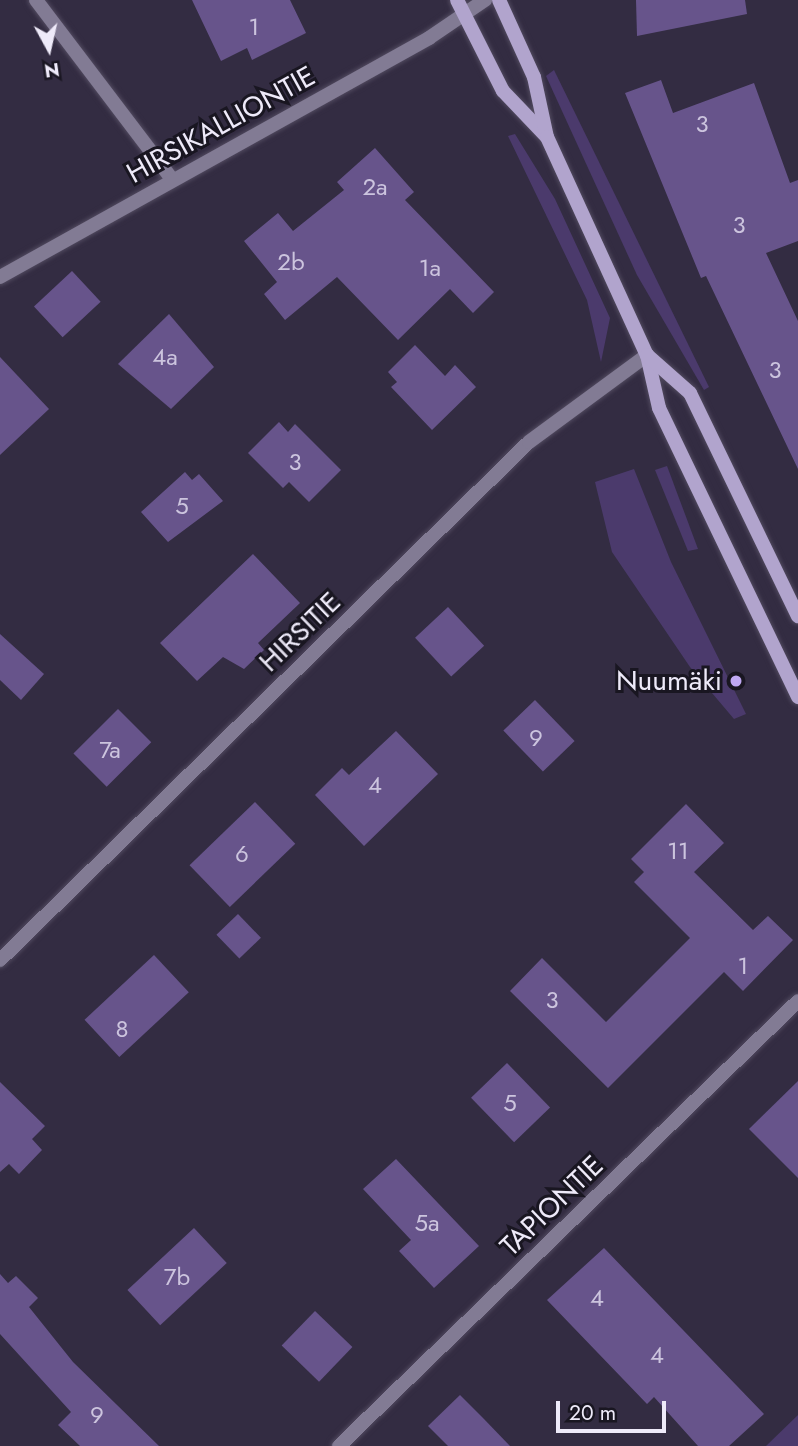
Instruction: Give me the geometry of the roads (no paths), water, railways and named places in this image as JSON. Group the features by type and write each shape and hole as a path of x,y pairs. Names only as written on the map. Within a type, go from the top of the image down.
{"main road":[{"path":"457,0 503,91 547,136"},
{"path":"499,0 534,77 547,136 647,355 659,408 798,697"},
{"path":"647,355 690,393 798,616"}],"street":[{"path":"36,0 172,179"},
{"name":"HIRSIKALLIONTIE","path":"0,278 172,179 466,17 485,0"},
{"name":"HIRSITIE","path":"0,960 529,442 647,355"},
{"name":"TAPIONTIE","path":"339,1446 798,1001"}],"place":[{"name":"Nuumäki","path":"736,681"}]}
